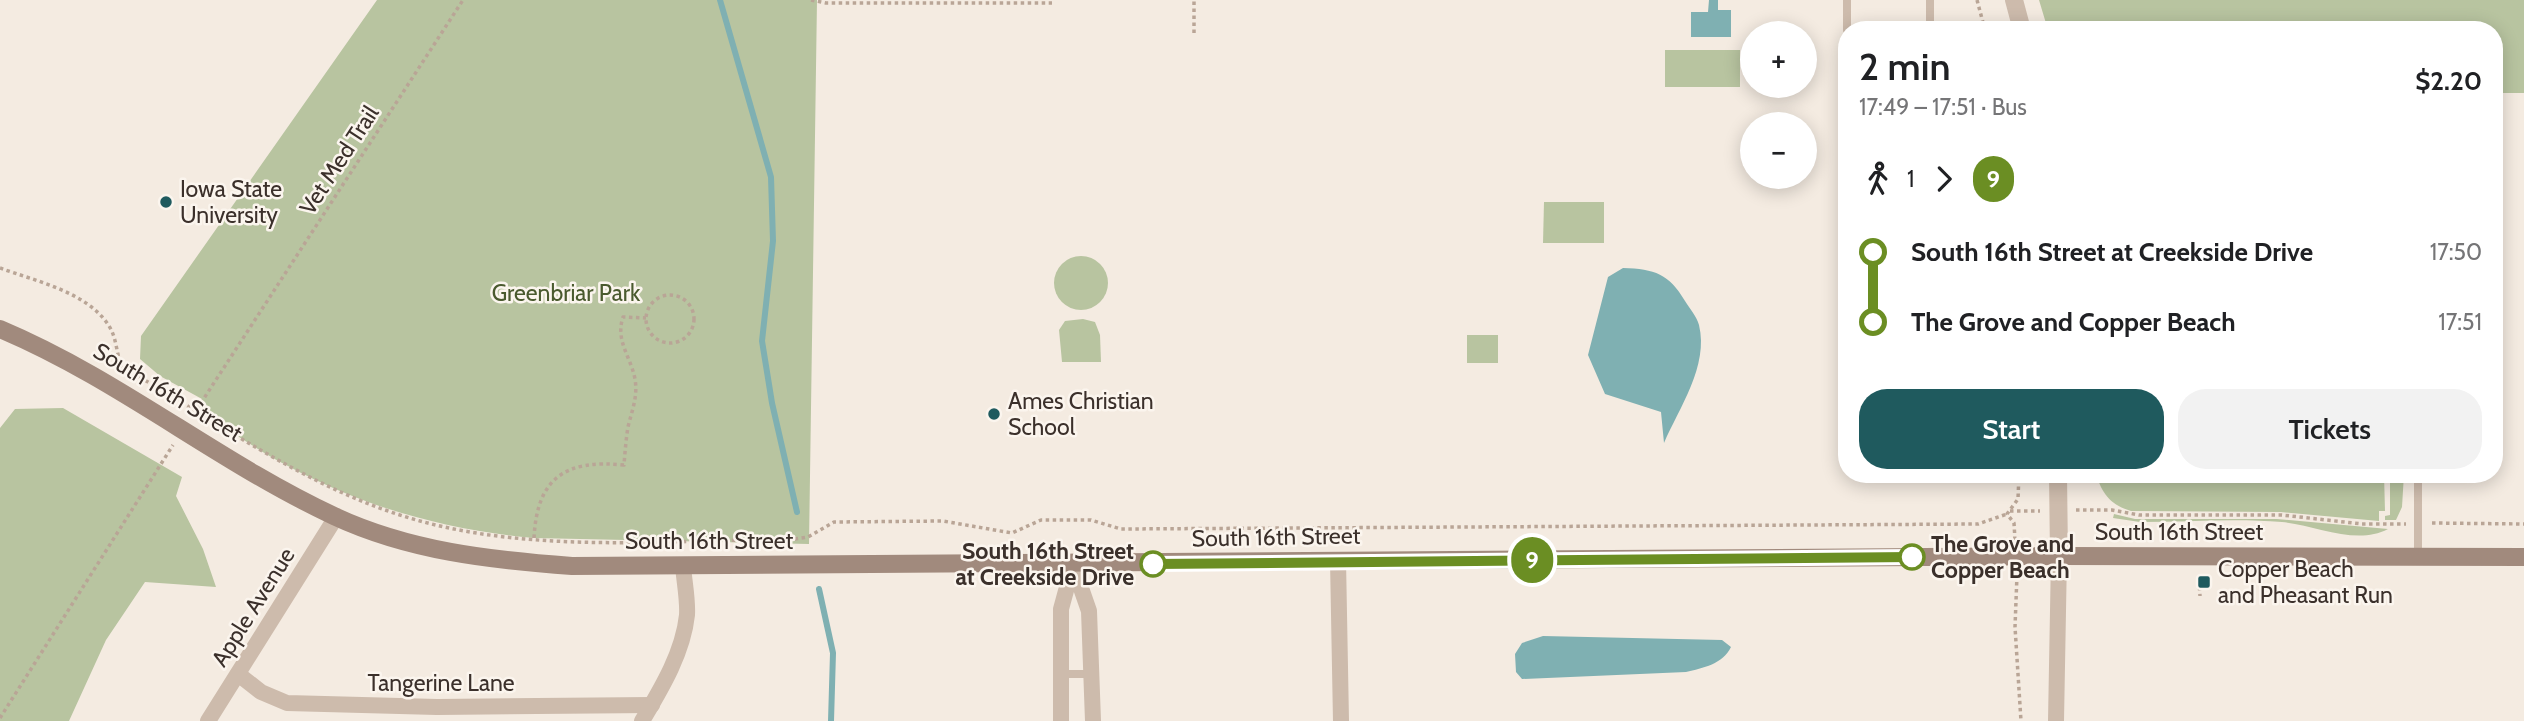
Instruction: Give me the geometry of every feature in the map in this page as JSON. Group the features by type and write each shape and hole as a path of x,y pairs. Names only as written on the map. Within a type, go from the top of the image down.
{"main road":[{"name":"South 16th Street","path":"0,329 71,361 280,489 336,517 423,547 502,561 572,566 1073,565 1338,560 2059,556 2524,557"}],"street":[{"path":"2014,0 2020,21"},
{"path":"2056,721 2058,483"},
{"name":"Apple Avenue","path":"208,721 336,517"},
{"path":"1338,560 1341,721"},
{"path":"642,721 670,668 687,614 682,565"},
{"path":"1061,721 1061,609 1073,565"},
{"path":"1073,565 1089,611 1093,721"},
{"name":"Tangerine Lane","path":"238,674 261,692 287,703 433,714 652,705"}],"lane":[{"path":"1847,0 1847,21"},
{"path":"1930,0 1930,21"},
{"path":"2418,483 2418,557"},
{"path":"1061,674 1093,674"}],"path":[{"name":"Vet Med Trail","path":"196,409 463,0"},
{"path":"811,0 826,3 1052,3"},
{"path":"1194,0 1194,33"},
{"path":"1977,0 1983,21"},
{"path":"0,268 78,298 99,312 110,328 122,367 196,409 285,465 368,503 404,516 441,525 534,538 794,539 808,537 834,522 943,521 1012,533 1041,520 1091,520 1121,529 1978,524 2008,513 2023,512"},
{"path":"666,295 681,298 688,303 694,318 690,333 670,343 655,338 646,318 652,303 666,295"},
{"path":"534,538 537,507 544,491 555,478 569,468 587,464 624,465 628,426 637,394 631,363 620,337 621,323 623,317 646,318"},
{"path":"0,718 172,446"},
{"path":"2008,513 2018,499 2019,483"},
{"path":"2103,510 2139,515 2282,515 2362,524 2524,524"},
{"path":"2008,513 2014,523"},
{"path":"2199,580 2200,596"},
{"path":"2017,589 2015,627 2021,721"}],"green space":[{"name":"Greenbriar Park","path":"377,0 817,0 809,544 534,538 470,529 408,515 347,494 264,453 196,409 202,399 160,376 140,359 141,336"},
{"path":"2039,0 2524,0 2524,93 2503,93 2503,21 2045,21"},
{"path":"1665,50 1740,50 1740,87 1665,87"},
{"path":"1544,202 1604,202 1604,243 1543,243"},
{"path":"1081,256 1100,264 1108,283 1100,302 1081,310 1062,302 1054,283 1062,264"},
{"path":"1083,319 1095,322 1100,335 1101,362 1062,362 1059,330 1065,321"},
{"path":"1467,335 1498,335 1498,363 1467,363"},
{"path":"63,408 182,477 176,496 203,549 216,587 145,582 106,640 69,721 0,721 0,428 15,409"},
{"path":"2099,483 2384,483 2385,511 2379,511 2379,521 2281,512 2131,511 2108,498"},
{"path":"2390,483 2403,483 2402,507 2396,520 2385,520 2385,516 2390,515"},
{"path":"2114,514 2135,519 2277,519 2388,529 2363,536 2282,522 2140,522 2113,518"}],"water":[{"path":"1709,0 1718,0 1718,10 1731,10 1731,37 1691,37 1691,12 1708,12"},
{"path":"1623,268 1652,272 1667,279 1679,292 1699,325 1700,356 1696,371 1664,443 1661,412 1605,394 1588,355 1608,277"},
{"path":"1543,636 1722,640 1731,647 1718,661 1686,672 1522,679 1516,672 1515,654 1522,643"}],"waterway":[{"path":"720,0 771,177 773,241 762,341 772,403 797,512"},
{"path":"819,589 833,653 831,721"}],"bus line":[{"name":"9","path":"1153,564 1338,560 1912,557"}],"place":[{"name":"Iowa State University","path":"166,202"},
{"name":"Ames Christian School","path":"994,414"},
{"name":"The Grove and Copper Beach","path":"1912,557"},
{"name":"South 16th Street at Creekside Drive","path":"1153,564"},
{"name":"Copper Beach and Pheasant Run","path":"2204,582"}]}
